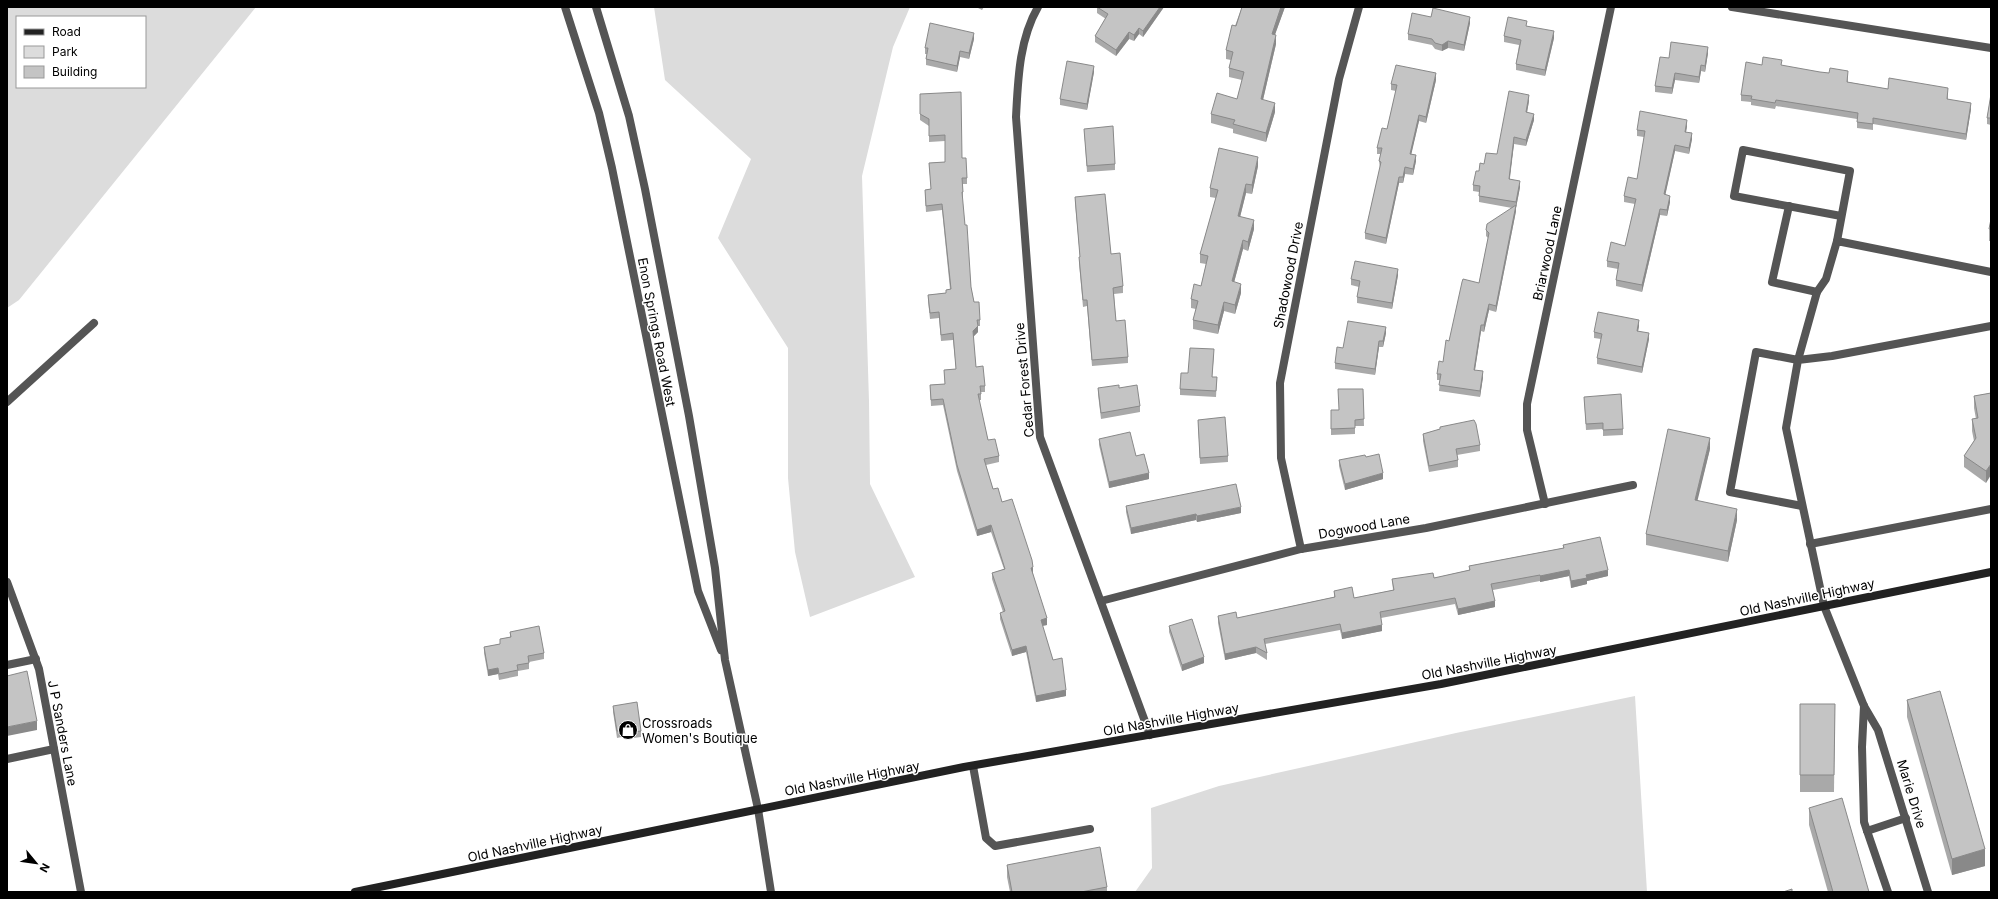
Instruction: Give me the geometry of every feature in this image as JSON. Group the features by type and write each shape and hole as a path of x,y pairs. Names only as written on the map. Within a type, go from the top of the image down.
{"main road":[{"name":"Old Nashville Highway","path":"355,892 973,766 1441,684 1991,572"}],"street":[{"name":"Enon Springs Road West","path":"565,7 599,113 612,168 698,591 726,660"},
{"name":"Enon Springs Road West","path":"596,7 629,116 645,189 689,416 711,545 726,660 758,809 771,892"},
{"name":"Cedar Forest Drive","path":"1038,7 1024,43 1018,76 1016,118 1040,437 1150,735"},
{"name":"Shadowood Drive","path":"1301,549 1281,458 1280,383 1339,79 1359,7"},
{"name":"Briarwood Lane","path":"1545,504 1527,430 1527,404 1611,7"},
{"path":"1732,7 1991,48"},
{"name":"Marie Drive","path":"1789,206 1734,196 1743,150 1850,171 1837,241 1826,280 1817,292 1798,360 1786,428 1824,606 1864,706 1878,730 1928,892"},
{"path":"1817,292 1772,282 1789,206 1841,216"},
{"path":"1837,241 1991,272"},
{"path":"7,402 94,323"},
{"path":"1802,506 1730,492 1756,352 1798,360 1832,356 1991,326"},
{"name":"Dogwood Lane","path":"1101,601 1301,549 1426,528 1634,485"},
{"path":"1810,544 1991,509"},
{"name":"J P Sanders Lane","path":"7,582 36,659 81,892"},
{"path":"7,665 36,659"},
{"name":"Marie Drive","path":"1864,706 1862,747 1864,822 1888,892"},
{"path":"7,759 54,749"},
{"path":"973,766 986,838 995,846 1090,829"},
{"path":"1867,831 1906,818"}],"green space":[{"path":"7,7 256,7 19,300 7,308"},
{"path":"654,7 910,7 893,47 862,176 870,484 915,577 810,617 795,552 788,478 788,348 718,238 751,159 665,80"},
{"path":"1635,696 1647,892 1135,892 1152,868 1151,808 1219,786 1456,733"}],"building":[{"path":"1097,7 1160,7 1143,31 1139,28 1134,35 1129,32 1116,50 1095,36 1108,14"},
{"path":"1242,7 1281,7 1272,34 1276,35 1261,99 1275,103 1266,133 1233,124 1235,120 1211,114 1217,93 1237,99 1244,72 1229,68 1233,52 1226,50 1232,25 1236,26"},
{"path":"1433,8 1470,17 1464,45 1448,41 1442,45 1435,43 1432,39 1408,34 1412,13 1431,17"},
{"path":"1508,17 1527,21 1526,26 1554,31 1545,70 1516,64 1521,40 1504,36"},
{"path":"930,23 974,33 969,53 960,51 957,66 926,59 928,48 925,48"},
{"path":"1671,42 1708,47 1705,66 1701,65 1699,77 1675,73 1672,88 1655,86 1660,57 1669,58"},
{"path":"1763,57 1782,60 1781,65 1820,72 1829,73 1830,68 1848,71 1847,82 1888,89 1889,78 1948,88 1947,99 1971,103 1966,134 1873,118 1873,124 1857,122 1858,113 1776,100 1775,103 1751,99 1752,96 1741,95 1746,62 1762,65"},
{"path":"1067,61 1094,66 1087,104 1060,99"},
{"path":"1396,65 1436,73 1426,117 1419,115 1410,154 1416,155 1413,169 1405,167 1403,177 1399,177 1386,238 1365,233 1381,162 1379,161 1382,148 1377,148 1382,128 1387,129 1397,85 1391,84"},
{"path":"1509,91 1529,95 1526,112 1534,114 1526,140 1514,137 1509,179 1520,181 1516,202 1479,196 1480,186 1473,185 1476,171 1479,171 1480,163 1484,164 1486,153 1497,154"},
{"path":"961,92 962,158 966,158 967,178 962,178 962,192 965,225 967,225 971,287 974,302 979,302 980,320 977,320 978,326 973,331 976,367 983,366 985,386 980,386 981,394 978,394 988,440 995,439 999,456 984,459 993,489 998,488 1002,502 1012,499 1032,560 1033,567 1031,568 1047,618 1041,620 1053,660 1062,658 1066,690 1036,696 1026,646 1012,650 1000,613 1005,611 992,573 1005,569 991,525 977,530 957,465 943,399 931,400 930,385 945,384 944,370 956,369 953,333 941,335 939,312 930,313 928,295 946,293 946,290 951,289 942,204 926,206 925,190 931,189 929,163 945,162 945,135 929,136 929,119 920,114 920,94"},
{"path":"1991,94 1991,118 1987,118"},
{"path":"1640,111 1687,120 1685,132 1692,133 1689,148 1675,145 1664,194 1670,196 1667,210 1660,209 1642,285 1616,280 1619,263 1607,261 1611,242 1625,246 1636,199 1624,196 1628,177 1637,179 1645,131 1637,130"},
{"path":"1113,126 1115,164 1087,166 1084,129"},
{"path":"1219,148 1258,157 1252,185 1246,184 1238,216 1254,220 1248,242 1243,240 1232,281 1241,284 1235,305 1224,302 1218,325 1193,320 1198,301 1191,299 1194,284 1201,286 1208,256 1200,254 1218,190 1210,188"},
{"path":"1105,194 1111,254 1120,253 1123,286 1113,288 1116,321 1125,320 1128,357 1092,360 1087,300 1083,300 1075,197"},
{"path":"1516,205 1496,306 1489,304 1484,325 1481,325 1474,370 1483,371 1480,391 1439,385 1441,374 1437,374 1439,361 1443,362 1446,340 1449,341 1463,279 1479,283 1489,233 1486,230 1487,224"},
{"path":"1355,261 1398,269 1392,303 1357,297 1360,281 1351,279"},
{"path":"1598,312 1639,320 1637,331 1649,333 1642,367 1597,358 1602,334 1594,332"},
{"path":"1348,321 1386,327 1383,341 1379,341 1375,369 1335,363 1337,347 1343,348"},
{"path":"1190,348 1214,349 1212,377 1217,377 1216,391 1180,389 1181,373 1188,373"},
{"path":"1119,385 1119,388 1137,385 1140,406 1101,413 1098,388"},
{"path":"1338,389 1363,389 1364,419 1355,420 1355,428 1331,429 1331,410 1339,410"},
{"path":"1991,393 1991,464 1986,471 1964,456 1976,438 1972,419 1978,418 1974,396"},
{"path":"1621,394 1623,429 1603,430 1603,423 1586,424 1584,397"},
{"path":"1225,417 1228,456 1200,458 1198,420"},
{"path":"1474,420 1480,445 1456,449 1458,460 1429,466 1423,434 1440,429 1440,427"},
{"path":"1668,429 1710,438 1695,500 1737,509 1728,551 1646,534"},
{"path":"1130,432 1136,456 1144,454 1149,473 1109,482 1099,439"},
{"path":"1379,454 1383,473 1345,484 1339,460"},
{"path":"1236,484 1241,507 1197,516 1196,514 1131,528 1126,506"},
{"path":"1600,537 1608,570 1586,575 1587,578 1571,581 1569,570 1491,584 1495,601 1458,609 1455,598 1380,612 1382,625 1342,633 1340,624 1264,639 1267,653 1256,647 1225,654 1218,616 1236,612 1237,618 1335,597 1334,591 1352,587 1354,598 1394,590 1392,579 1433,573 1434,578 1470,570 1469,566 1564,548 1563,545"},
{"path":"1192,619 1204,657 1182,665 1169,626"},
{"path":"539,626 544,653 528,656 529,663 517,665 518,670 499,674 498,668 488,670 484,647 500,644 500,639 511,637 510,632"},
{"path":"27,671 37,721 7,727 7,676"},
{"path":"1940,691 1985,849 1952,859 1907,700"},
{"name":"Crossroads Women's Boutique","path":"637,702 641,731 626,733 626,730 617,731 613,706"},
{"path":"1800,704 1835,704 1834,775 1800,775"},
{"path":"1842,798 1869,892 1833,892 1809,808"},
{"path":"1100,847 1107,887 1081,892 1012,892 1007,865"},
{"path":"1792,889 1792,892 1783,892"}],"place":[{"name":"Crossroads Women's Boutique","path":"628,730"}]}
